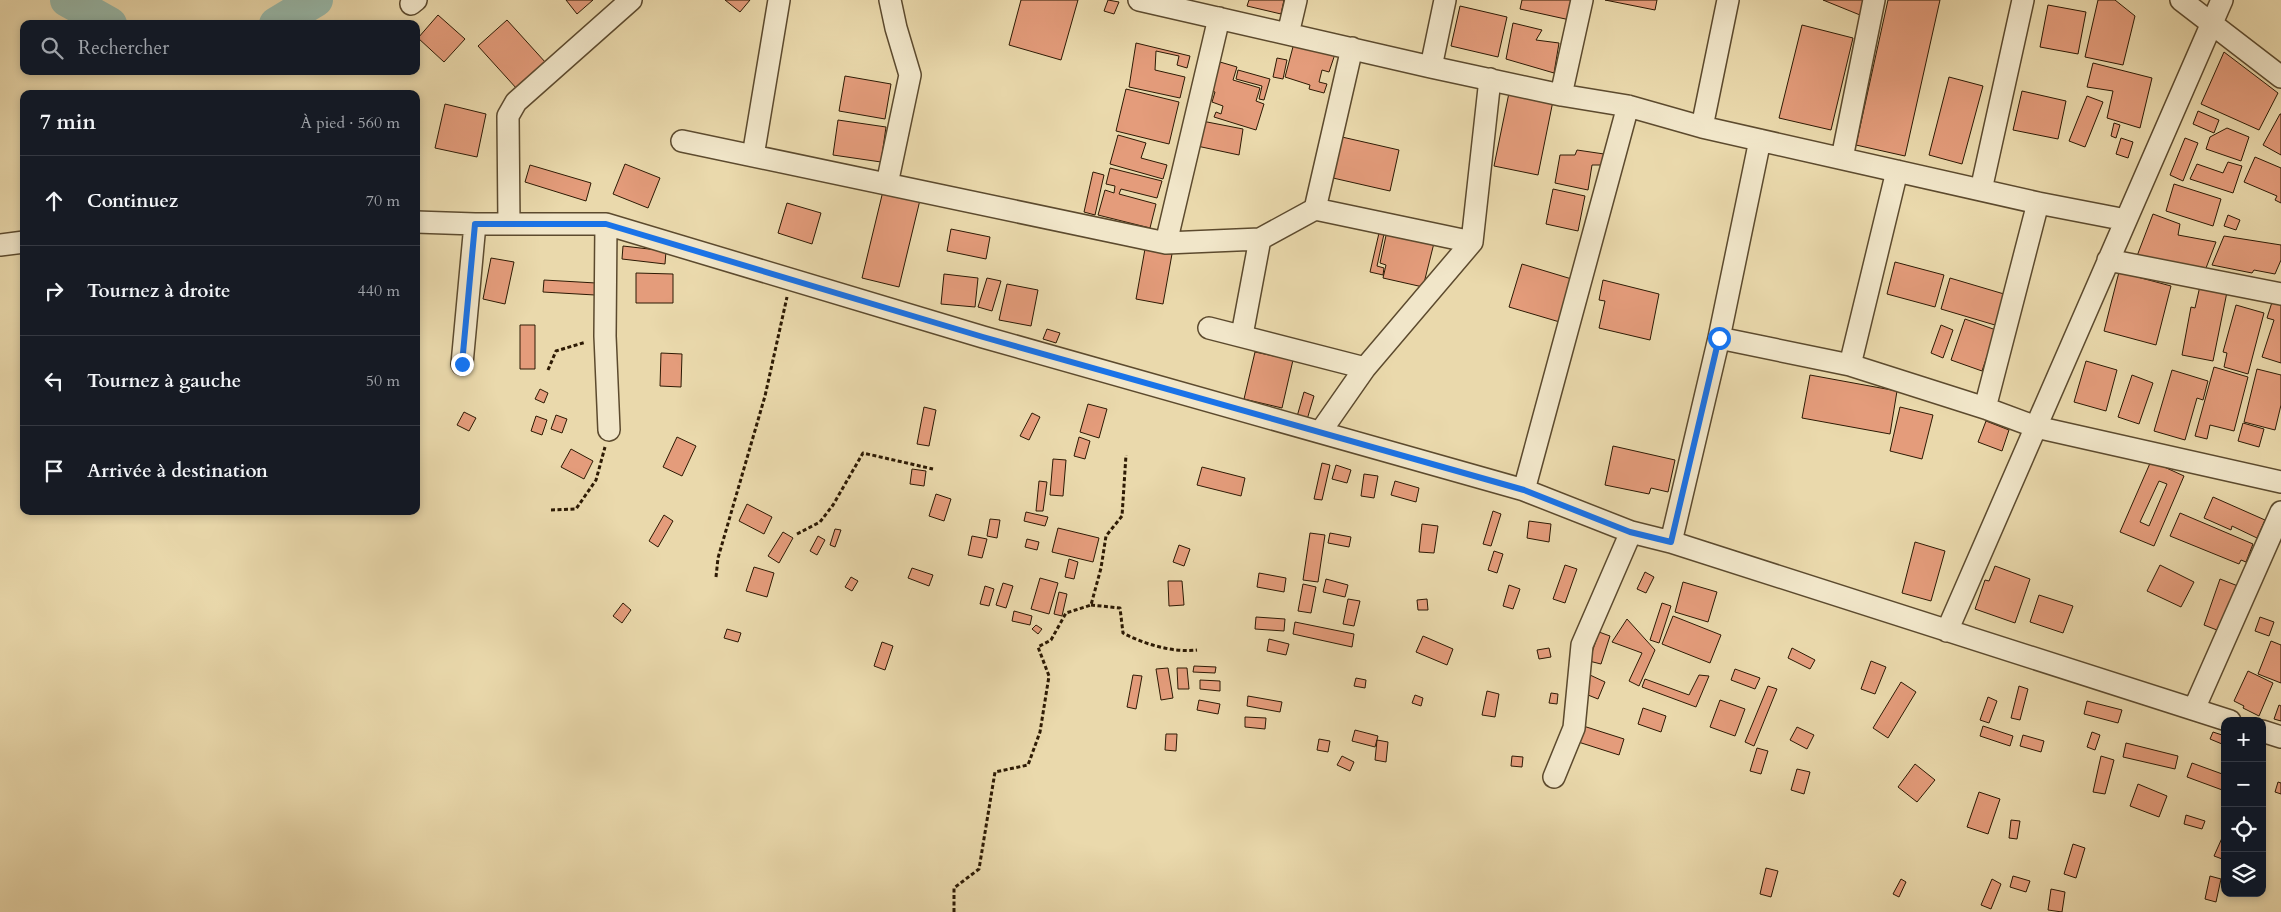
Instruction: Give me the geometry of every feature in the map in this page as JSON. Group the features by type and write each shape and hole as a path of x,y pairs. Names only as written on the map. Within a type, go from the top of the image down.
{"street":[{"path":"509,224 508,116 516,102 631,0"},
{"path":"753,156 779,0"},
{"path":"887,184 910,76 890,0"},
{"path":"1288,34 1296,0"},
{"path":"1431,67 1445,0"},
{"path":"1561,95 1582,0"},
{"path":"1702,127 1728,0"},
{"path":"1842,158 1874,0"},
{"path":"1981,190 2023,0"},
{"path":"2181,0 2211,25 2281,77"},
{"path":"1947,631 2222,0"},
{"path":"1146,1 1431,67 1561,95 1628,106 1702,127 2038,203 2126,220"},
{"path":"1166,243 1219,18"},
{"path":"1315,209 1352,48"},
{"path":"1321,431 1365,368 1472,242 1490,79"},
{"path":"1524,490 1628,106"},
{"path":"1671,542 1719,338 1760,140"},
{"path":"682,141 1166,243 1260,239 1315,209 1472,242"},
{"path":"1850,365 1897,171"},
{"path":"1986,408 2038,203"},
{"path":"420,222 606,224 983,337 1321,431 1524,490 1630,532 1671,542 2221,718"},
{"path":"462,364 475,224"},
{"path":"606,224 606,336 609,430"},
{"path":"1242,335 1260,239"},
{"path":"0,245 20,242"},
{"path":"2108,260 2281,294"},
{"path":"1209,328 1365,368"},
{"path":"1719,338 1850,365 1986,408 2036,427 2280,480"},
{"path":"2194,709 2281,512"},
{"path":"1554,777 1574,728 1582,646 1630,532"},
{"path":"2266,732 2281,737"}],"path":[{"path":"716,577 718,558 765,396 791,280"},
{"path":"548,370 556,351 606,336"},
{"path":"551,510 576,509 596,480 609,430"},
{"path":"797,534 820,522 833,505 862,452 933,469"},
{"path":"1091,605 1101,568 1106,536 1122,516 1126,454"},
{"path":"954,912 954,888 979,869 995,772 1028,765 1040,732 1049,676 1038,647 1051,640 1066,613 1091,605 1120,608 1123,633 1139,642 1186,652 1197,650"}],"building":[{"path":"566,0 593,0 577,14"},
{"path":"725,0 750,0 740,12"},
{"path":"1021,0 1078,0 1061,60 1009,45"},
{"path":"1108,0 1119,2 1114,14 1104,11"},
{"path":"1249,0 1284,0 1281,14 1247,6"},
{"path":"1522,0 1574,0 1570,20 1520,9"},
{"path":"1605,0 1657,0 1655,10"},
{"path":"1823,0 1866,0 1860,15"},
{"path":"1888,0 1940,0 1905,156 1856,145"},
{"path":"2098,0 2115,0 2135,16 2123,65 2085,57"},
{"path":"2048,5 2086,12 2078,54 2040,47"},
{"path":"1460,6 1507,17 1498,57 1451,46"},
{"path":"438,15 465,39 444,62 420,40 420,36"},
{"path":"507,20 546,63 517,89 478,46"},
{"path":"1513,23 1542,30 1536,40 1559,43 1554,73 1506,59"},
{"path":"1802,25 1853,38 1831,130 1779,118"},
{"path":"1136,43 1190,56 1187,68 1177,65 1179,56 1156,51 1155,70 1185,77 1180,98 1129,87"},
{"path":"1294,43 1335,54 1329,72 1322,70 1319,82 1327,84 1324,93 1309,89 1310,85 1285,77"},
{"path":"2224,52 2278,93 2259,130 2201,104"},
{"path":"1277,58 1287,60 1283,79 1273,77"},
{"path":"1220,62 1237,67 1233,80 1260,88 1256,101 1264,104 1256,130 1214,117 1216,112 1221,114 1223,106 1212,102 1215,92 1212,91"},
{"path":"2093,63 2152,78 2140,128 2107,118 2113,91 2087,87"},
{"path":"1238,70 1270,79 1264,100 1259,99 1262,86 1236,79"},
{"path":"845,76 891,84 885,119 839,111"},
{"path":"1949,77 1983,86 1962,164 1929,155"},
{"path":"1510,88 1554,96 1538,175 1494,166"},
{"path":"1126,89 1179,102 1169,144 1116,131"},
{"path":"2022,91 2066,101 2058,139 2013,130"},
{"path":"2087,96 2103,102 2085,147 2069,141"},
{"path":"445,104 486,114 477,157 435,148"},
{"path":"2198,111 2219,120 2214,133 2193,124"},
{"path":"2281,114 2281,155 2263,145"},
{"path":"838,120 886,127 881,162 833,155"},
{"path":"1202,121 1243,129 1239,155 1197,146"},
{"path":"2114,123 2120,125 2116,138 2111,136"},
{"path":"2227,128 2249,137 2241,161 2206,149 2210,137"},
{"path":"1118,135 1146,143 1141,158 1167,165 1163,179 1110,164"},
{"path":"1342,137 1399,150 1390,191 1333,178"},
{"path":"2121,138 2133,142 2128,158 2116,154"},
{"path":"2185,138 2198,143 2183,181 2170,175"},
{"path":"1577,150 1604,154 1601,165 1592,165 1588,190 1555,183 1560,155 1575,155"},
{"path":"2255,157 2281,168 2281,203 2275,200 2277,196 2244,182"},
{"path":"2228,162 2242,166 2233,193 2190,179 2197,164 2223,173"},
{"path":"625,164 660,178 648,208 613,194"},
{"path":"530,165 591,183 586,201 525,182"},
{"path":"1110,168 1162,181 1157,198 1121,189 1119,194 1156,204 1150,228 1098,215 1105,190 1114,193 1115,186 1106,184"},
{"path":"1093,172 1104,175 1095,215 1084,212"},
{"path":"2174,184 2221,199 2213,226 2166,211"},
{"path":"1553,189 1585,196 1578,231 1546,224"},
{"path":"883,191 920,200 899,287 862,278"},
{"path":"787,203 821,213 812,244 778,233"},
{"path":"2153,214 2180,224 2178,235 2216,242 2206,268 2137,256"},
{"path":"2228,215 2240,220 2236,230 2224,226"},
{"path":"951,229 990,237 986,259 947,251"},
{"path":"1387,231 1434,243 1423,287 1383,278 1386,265 1380,263"},
{"path":"1379,233 1384,234 1377,266 1384,268 1383,275 1370,272"},
{"path":"2224,236 2281,245 2281,260 2275,274 2254,270 2252,273 2212,265"},
{"path":"623,246 666,251 665,264 622,259"},
{"path":"1145,249 1172,254 1163,304 1136,299"},
{"path":"491,258 514,262 505,304 483,299"},
{"path":"1895,262 1944,275 1935,307 1887,294"},
{"path":"1522,264 1575,280 1563,323 1509,307"},
{"path":"2119,272 2171,286 2156,345 2104,331"},
{"path":"636,273 673,274 673,303 636,303"},
{"path":"944,274 978,278 975,307 941,304"},
{"path":"987,278 1001,281 992,311 978,307"},
{"path":"1950,278 2004,294 1995,325 1941,309"},
{"path":"544,280 596,283 595,295 543,292"},
{"path":"1603,280 1659,294 1650,340 1599,328 1605,301 1599,300"},
{"path":"1007,284 1038,290 1031,326 999,320"},
{"path":"2200,286 2227,292 2213,361 2182,355 2191,307 2195,308"},
{"path":"2273,299 2281,301 2281,363 2262,357 2274,320 2267,318"},
{"path":"2236,305 2264,313 2248,374 2224,367 2227,353 2223,352"},
{"path":"1965,319 1996,330 1982,371 1951,360"},
{"path":"520,325 535,325 535,369 520,369"},
{"path":"1941,325 1953,330 1943,358 1931,353"},
{"path":"1047,329 1060,333 1056,343 1043,339"},
{"path":"1255,352 1293,360 1282,408 1244,399"},
{"path":"661,353 682,354 681,387 660,386"},
{"path":"2086,361 2117,370 2106,411 2074,402"},
{"path":"2214,367 2248,377 2234,431 2210,425 2207,439 2195,436"},
{"path":"2257,369 2281,375 2281,405 2275,430 2244,422"},
{"path":"2172,370 2208,381 2203,400 2197,398 2185,440 2154,431"},
{"path":"1810,375 1897,391 1890,434 1802,418"},
{"path":"2132,375 2153,383 2139,424 2118,417"},
{"path":"540,389 548,393 544,403 535,399"},
{"path":"1304,392 1314,396 1306,423 1296,420"},
{"path":"1088,404 1107,409 1099,438 1080,432"},
{"path":"924,407 936,410 929,446 917,444"},
{"path":"1900,407 1933,415 1922,459 1890,451"},
{"path":"464,412 476,418 469,431 457,425"},
{"path":"1032,413 1040,417 1029,440 1020,436"},
{"path":"556,415 567,419 562,433 551,429"},
{"path":"536,416 547,420 542,435 531,431"},
{"path":"1986,421 2009,430 2002,451 1978,442"},
{"path":"2243,423 2264,429 2259,447 2238,441"},
{"path":"677,437 696,446 682,476 663,467"},
{"path":"1079,437 1090,441 1085,459 1074,456"},
{"path":"1613,446 1675,460 1668,492 1651,488 1649,494 1605,485"},
{"path":"571,449 593,461 584,479 561,467"},
{"path":"1053,459 1066,460 1063,496 1050,495"},
{"path":"2151,461 2184,476 2154,546 2120,532","holes":["2159,481 2167,484 2149,526 2140,522"]},
{"path":"1322,463 1330,465 1322,500 1314,499"},
{"path":"1336,465 1351,470 1347,483 1332,479"},
{"path":"1202,467 1245,478 1241,496 1197,485"},
{"path":"912,469 926,471 924,486 910,484"},
{"path":"1364,474 1378,476 1374,498 1361,496"},
{"path":"1039,481 1047,482 1043,511 1036,511"},
{"path":"1395,481 1419,488 1416,502 1391,495"},
{"path":"936,494 951,499 944,521 929,516"},
{"path":"2213,497 2265,520 2257,538 2232,526 2231,530 2204,518"},
{"path":"747,504 772,517 764,534 739,521"},
{"path":"1493,511 1501,514 1491,546 1483,544"},
{"path":"1026,512 1048,517 1045,526 1024,521"},
{"path":"2180,513 2253,544 2246,562 2241,560 2239,564 2170,536"},
{"path":"664,515 673,521 658,547 649,541"},
{"path":"990,519 1000,520 997,538 987,536"},
{"path":"1529,521 1551,524 1549,542 1527,538"},
{"path":"1422,524 1438,526 1434,553 1419,552"},
{"path":"1058,528 1099,538 1093,562 1052,552"},
{"path":"835,529 841,530 835,547 830,545"},
{"path":"783,532 793,538 779,563 768,556"},
{"path":"1310,533 1325,535 1318,582 1303,580"},
{"path":"1330,533 1351,537 1349,547 1328,543"},
{"path":"818,536 825,540 817,555 810,551"},
{"path":"972,536 987,539 982,558 968,555"},
{"path":"1027,539 1039,542 1037,550 1025,547"},
{"path":"1915,542 1945,551 1931,601 1902,593"},
{"path":"1179,545 1190,549 1184,566 1173,562"},
{"path":"1494,551 1503,554 1497,573 1488,570"},
{"path":"1069,559 1078,562 1074,579 1065,577"},
{"path":"1565,565 1577,569 1565,603 1553,599"},
{"path":"2160,565 2194,582 2181,607 2147,591"},
{"path":"1995,566 2030,579 2015,623 1975,609 1985,580 1989,581"},
{"path":"754,567 774,573 767,597 746,591"},
{"path":"912,568 933,575 929,586 908,578"},
{"path":"1645,572 1654,577 1646,593 1637,589"},
{"path":"1259,573 1286,578 1284,592 1257,587"},
{"path":"851,577 858,581 852,591 845,587"},
{"path":"1040,578 1058,583 1049,614 1031,609"},
{"path":"1326,579 1348,585 1345,597 1323,592"},
{"path":"2220,579 2238,586 2222,632 2204,625"},
{"path":"1168,581 1182,581 1184,605 1169,606"},
{"path":"1683,582 1717,592 1708,622 1675,612"},
{"path":"1003,583 1013,586 1006,608 996,605"},
{"path":"1303,584 1316,587 1311,613 1298,611"},
{"path":"1509,585 1520,589 1513,609 1503,606"},
{"path":"985,586 994,589 989,606 980,604"},
{"path":"1059,592 1067,594 1062,616 1054,614"},
{"path":"2039,595 2073,606 2063,633 2030,622"},
{"path":"1348,599 1360,601 1354,626 1343,624"},
{"path":"1427,599 1428,610 1418,610 1417,600"},
{"path":"623,603 631,610 622,623 613,616"},
{"path":"1662,603 1671,606 1659,643 1650,640"},
{"path":"1014,611 1032,616 1030,625 1012,621"},
{"path":"1673,616 1721,635 1710,663 1662,644"},
{"path":"1256,617 1285,619 1284,631 1255,629"},
{"path":"2260,617 2274,622 2269,636 2255,631"},
{"path":"1627,619 1655,650 1639,686 1629,681 1642,653 1612,642"},
{"path":"1295,622 1354,634 1352,647 1293,634"},
{"path":"1036,625 1042,629 1038,634 1032,629"},
{"path":"727,629 741,633 738,642 724,638"},
{"path":"1599,632 1610,636 1601,664 1589,661"},
{"path":"1423,636 1453,649 1447,665 1416,652"},
{"path":"1269,639 1289,644 1286,655 1267,651"},
{"path":"2271,641 2281,645 2281,683 2258,674"},
{"path":"882,642 893,646 885,670 874,666"},
{"path":"1549,648 1551,657 1539,659 1537,650"},
{"path":"1792,648 1815,660 1810,669 1788,658"},
{"path":"1871,661 1886,667 1875,694 1861,689"},
{"path":"1194,666 1216,667 1215,673 1193,672"},
{"path":"1168,668 1173,698 1161,700 1156,669"},
{"path":"1177,668 1187,668 1189,689 1178,689"},
{"path":"1735,669 1760,678 1755,689 1731,680"},
{"path":"2248,671 2273,683 2259,716 2234,701"},
{"path":"1133,675 1142,676 1136,709 1127,707"},
{"path":"1590,675 1605,682 1598,699 1583,693"},
{"path":"1699,675 1709,676 1696,707 1642,687 1645,679 1689,695"},
{"path":"1356,678 1366,680 1365,688 1354,686"},
{"path":"1200,680 1220,681 1220,691 1200,689"},
{"path":"1901,682 1916,692 1888,738 1873,728"},
{"path":"1768,686 1777,689 1754,746 1745,742"},
{"path":"2019,686 2028,689 2020,720 2011,718"},
{"path":"1487,691 1499,694 1495,717 1482,715"},
{"path":"1551,693 1558,694 1557,704 1549,703"},
{"path":"1415,695 1423,698 1421,706 1412,703"},
{"path":"1248,696 1282,702 1280,712 1247,706"},
{"path":"1988,697 1997,701 1989,723 1980,720"},
{"path":"1199,700 1220,704 1218,714 1197,710"},
{"path":"1720,700 1745,709 1735,736 1710,727"},
{"path":"2087,701 2122,710 2118,723 2084,714"},
{"path":"2279,705 2281,706 2281,721 2274,719"},
{"path":"1643,708 1666,716 1661,732 1638,724"},
{"path":"1245,717 1266,718 1265,729 1245,727"},
{"path":"1577,724 1624,739 1619,755 1572,740"},
{"path":"1983,726 2013,736 2010,746 1980,736"},
{"path":"1797,727 1814,735 1807,749 1790,740"},
{"path":"1355,730 1378,736 1375,747 1352,741"},
{"path":"2092,732 2100,735 2095,750 2087,747"},
{"path":"2213,732 2221,735 2221,744 2210,739"},
{"path":"1166,734 1177,734 1176,751 1165,750"},
{"path":"2023,735 2044,741 2041,752 2020,746"},
{"path":"1319,739 1330,741 1328,752 1317,750"},
{"path":"1377,740 1388,742 1386,762 1375,760"},
{"path":"2126,743 2178,756 2175,769 2123,757"},
{"path":"1757,748 1768,751 1761,774 1750,771"},
{"path":"1342,756 1354,762 1350,771 1337,765"},
{"path":"1512,756 1523,757 1522,767 1511,766"},
{"path":"2101,756 2114,760 2105,794 2093,792"},
{"path":"2192,763 2221,774 2221,790 2187,777"},
{"path":"1915,764 1935,780 1917,802 1898,787"},
{"path":"1797,769 1810,772 1804,794 1791,790"},
{"path":"2278,782 2281,783 2281,794 2275,792"},
{"path":"2138,784 2167,796 2159,817 2130,806"},
{"path":"1979,792 2000,799 1988,834 1967,827"},
{"path":"2186,815 2205,821 2202,829 2184,824"},
{"path":"2011,820 2020,821 2017,839 2009,838"},
{"path":"2221,840 2221,859 2214,856"},
{"path":"2073,844 2085,848 2076,878 2064,874"},
{"path":"1766,868 1778,871 1771,897 1760,894"},
{"path":"2013,876 2030,881 2026,892 2010,887"},
{"path":"2210,876 2221,879 2216,902 2205,899"},
{"path":"1901,879 1906,882 1899,897 1893,894"},
{"path":"1992,879 2001,884 1991,909 1981,905"},
{"path":"2051,889 2065,892 2062,912 2048,910"}],"waterway":[{"path":"67,0 103,20"},
{"path":"283,20 316,0"}],"route":[{"path":"462,364 475,224 606,224 983,337 1321,431 1524,490 1630,532 1671,542 1719,338"}]}
